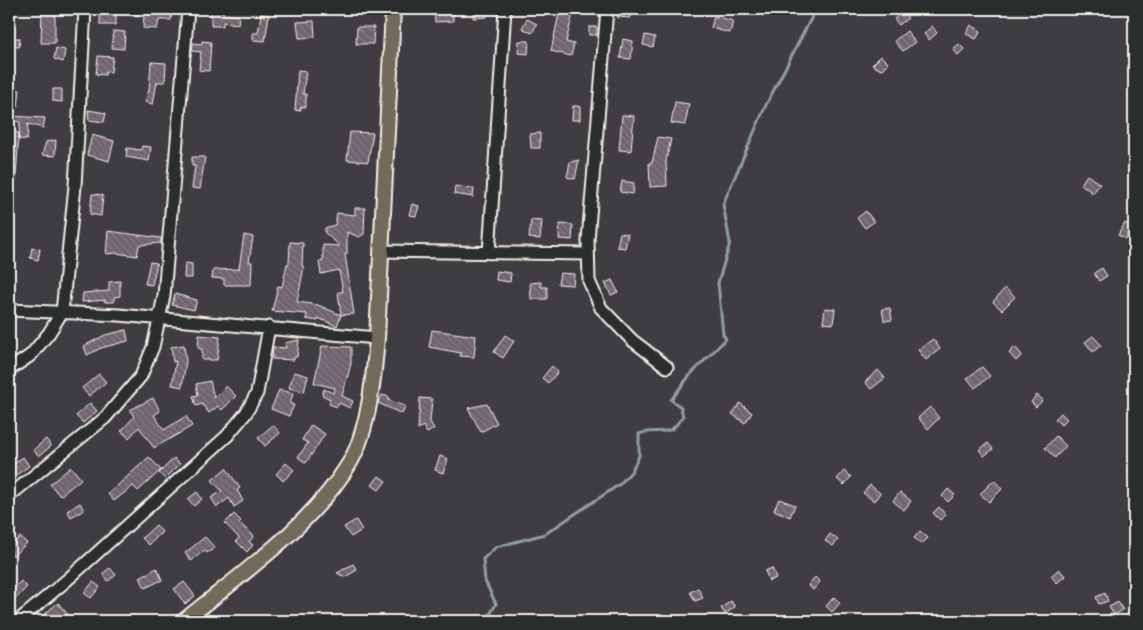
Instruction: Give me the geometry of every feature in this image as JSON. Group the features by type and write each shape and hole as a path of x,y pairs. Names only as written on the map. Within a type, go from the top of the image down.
{"main road":[{"path":"184,621 303,520 350,463 366,421 375,369 393,9"}],"street":[{"path":"9,370 31,355 49,333 62,312 75,186 84,9"},
{"path":"9,496 105,418 142,376 153,347 160,320 171,223 188,9"},
{"path":"488,253 505,9"},
{"path":"606,9 587,254 589,281 601,308 632,340 667,367"},
{"path":"380,251 587,254"},
{"path":"9,310 269,327 377,338"},
{"path":"18,621 67,580 227,436 246,413 256,393 269,327"}],"building":[{"path":"42,9 55,9 55,43 41,43"},
{"path":"100,9 116,9 116,25 100,25"},
{"path":"121,9 172,9 171,20 159,20 157,29 143,28 144,17 121,12"},
{"path":"211,9 223,9 223,14 239,16 238,24 223,22 223,26 211,26"},
{"path":"434,9 453,9 453,21 435,22"},
{"path":"473,9 486,9 487,17 473,18"},
{"path":"560,9 574,9 566,42 574,44 571,56 551,51"},
{"path":"617,9 631,9 630,18 617,17"},
{"path":"903,12 908,18 899,25 894,19"},
{"path":"261,14 269,15 265,41 253,40 253,33 258,33"},
{"path":"714,16 733,21 730,33 711,28"},
{"path":"527,19 537,24 532,33 522,28"},
{"path":"314,21 315,37 299,38 297,22"},
{"path":"971,25 981,31 976,39 966,34"},
{"path":"932,26 937,33 929,40 924,34"},
{"path":"357,27 374,27 373,44 356,44"},
{"path":"589,27 597,27 597,35 589,35"},
{"path":"113,31 125,32 124,49 112,48"},
{"path":"907,31 915,42 903,51 894,41"},
{"path":"645,35 655,37 653,47 643,45"},
{"path":"9,38 20,38 19,47 9,46"},
{"path":"623,39 633,41 631,59 620,58"},
{"path":"202,41 211,42 209,71 199,70 201,52 192,51 193,43 202,44"},
{"path":"519,41 529,41 528,54 518,53"},
{"path":"959,44 964,49 958,55 953,49"},
{"path":"56,48 65,50 63,62 54,59"},
{"path":"98,56 113,57 111,72 106,71 105,75 96,74"},
{"path":"881,56 888,63 881,70 872,65"},
{"path":"151,62 166,63 165,82 157,82 153,104 145,102 149,90"},
{"path":"298,70 306,71 303,94 306,94 306,107 301,107 300,111 295,110"},
{"path":"11,89 20,90 18,107 9,106"},
{"path":"53,89 62,89 62,102 53,101"},
{"path":"675,102 689,104 685,125 671,123"},
{"path":"573,106 580,106 580,120 572,120"},
{"path":"88,110 106,113 104,122 89,120"},
{"path":"622,115 634,116 631,151 619,150"},
{"path":"10,116 45,118 43,128 28,124 27,140 19,139 20,122 9,119"},
{"path":"9,132 19,133 15,192 9,192"},
{"path":"350,132 373,133 368,162 347,160"},
{"path":"540,133 540,148 531,148 530,134"},
{"path":"92,135 114,141 109,161 87,155"},
{"path":"658,137 671,139 666,161 667,186 650,187 649,163 652,163"},
{"path":"56,140 55,156 42,155 46,142"},
{"path":"142,146 151,147 149,161 126,157 127,148 141,150"},
{"path":"192,157 205,157 200,189 192,188 195,166 192,166"},
{"path":"579,160 575,179 567,177 570,162"},
{"path":"1087,175 1100,184 1093,193 1081,184"},
{"path":"622,181 634,183 633,194 620,192"},
{"path":"455,186 474,189 473,197 454,194"},
{"path":"92,194 103,195 101,216 90,214"},
{"path":"412,204 419,206 416,216 409,215"},
{"path":"355,208 365,208 364,234 359,237 347,232 347,254 345,254 354,314 341,315 338,292 343,292 339,270 321,274 319,262 323,261 323,245 340,246 325,233 325,228 335,225 337,213 355,215"},
{"path":"866,211 874,222 865,228 857,218"},
{"path":"531,220 542,221 540,239 529,238"},
{"path":"1125,223 1132,227 1125,239 1118,235"},
{"path":"560,224 573,225 572,240 559,239"},
{"path":"108,231 161,238 161,243 139,245 137,256 116,253 106,254"},
{"path":"620,233 628,234 625,248 617,247"},
{"path":"244,235 253,237 249,262 252,262 251,285 224,285 224,279 212,278 213,270 239,269"},
{"path":"290,242 303,243 302,266 304,267 297,302 318,305 341,315 337,326 318,318 318,321 306,319 307,314 272,311 278,286 282,287 287,264 289,264"},
{"path":"32,248 40,249 38,260 30,258"},
{"path":"150,262 157,263 152,285 145,284"},
{"path":"185,263 192,264 192,278 184,278"},
{"path":"1102,268 1107,276 1099,281 1094,273"},
{"path":"497,271 511,273 510,282 496,280"},
{"path":"560,273 574,274 573,285 558,284"},
{"path":"612,280 618,292 611,295 605,283"},
{"path":"120,281 120,296 114,297 114,302 105,302 105,300 82,302 83,293 109,291 109,282"},
{"path":"541,282 541,287 547,287 547,299 531,299 530,283"},
{"path":"1005,288 1015,297 1002,310 993,302"},
{"path":"175,294 197,300 194,310 172,305"},
{"path":"825,308 835,309 833,324 823,323"},
{"path":"890,308 892,320 884,321 882,309"},
{"path":"126,330 128,341 101,348 87,355 84,346 105,335"},
{"path":"432,330 476,336 474,357 460,356 461,353 429,347"},
{"path":"199,335 220,337 217,360 202,360 202,349 198,348"},
{"path":"505,335 514,341 503,358 494,352"},
{"path":"1093,336 1101,345 1093,352 1085,342"},
{"path":"933,339 940,349 926,360 918,350"},
{"path":"299,340 297,357 294,357 294,360 272,359 273,347 286,348 285,343"},
{"path":"184,345 186,361 182,387 172,385 176,361 173,362 171,347"},
{"path":"322,346 351,347 351,364 342,396 353,401 350,408 339,403 337,407 329,404 330,399 322,395 324,389 333,393 335,388 314,383"},
{"path":"1015,347 1022,355 1016,361 1009,353"},
{"path":"552,366 558,372 548,383 542,378"},
{"path":"982,367 990,376 975,388 967,378"},
{"path":"878,370 885,378 871,389 865,382"},
{"path":"294,372 308,376 304,392 289,388"},
{"path":"99,374 106,382 89,396 82,388"},
{"path":"210,381 214,398 226,386 236,396 222,410 218,406 209,413 202,404 196,406 193,396 198,395 196,384"},
{"path":"279,390 293,393 290,404 294,405 289,416 271,409"},
{"path":"382,395 389,397 388,400 405,406 402,414 378,403"},
{"path":"1037,395 1043,400 1036,407 1031,402"},
{"path":"153,398 160,411 154,415 164,430 186,416 192,426 154,448 139,427 129,438 121,431 134,417 130,410"},
{"path":"420,398 432,399 430,422 434,429 427,433 423,426 418,429"},
{"path":"90,403 97,411 83,423 76,416"},
{"path":"740,403 752,413 745,423 732,414"},
{"path":"487,404 497,423 481,432 468,408"},
{"path":"930,407 939,418 928,429 918,418"},
{"path":"1061,413 1067,419 1061,425 1055,419"},
{"path":"273,425 280,433 265,446 258,438"},
{"path":"311,425 325,434 306,463 298,457 308,443 302,440"},
{"path":"1056,436 1066,446 1055,458 1045,448"},
{"path":"46,439 51,446 39,456 33,450"},
{"path":"988,443 993,449 984,456 979,450"},
{"path":"440,456 448,459 443,473 435,470"},
{"path":"23,457 29,466 9,480 9,467"},
{"path":"149,457 161,470 138,491 133,486 114,501 108,494"},
{"path":"174,458 180,464 165,479 159,473"},
{"path":"286,463 294,470 283,481 276,474"},
{"path":"71,467 81,479 60,496 50,484"},
{"path":"226,468 240,488 237,490 243,501 234,507 229,498 217,507 211,498 222,491 212,480"},
{"path":"844,471 851,477 844,485 837,479"},
{"path":"379,476 386,481 379,490 372,485"},
{"path":"994,480 1002,489 989,502 980,494"},
{"path":"870,485 880,493 874,501 863,493"},
{"path":"948,489 955,495 948,502 942,496"},
{"path":"197,492 202,499 194,506 188,499"},
{"path":"900,492 911,501 904,510 893,501"},
{"path":"779,499 795,505 790,517 774,510"},
{"path":"80,503 84,510 71,517 67,511"},
{"path":"939,507 946,515 940,520 933,513"},
{"path":"234,514 241,521 239,523 254,536 249,542 253,545 247,552 236,541 239,538 225,523"},
{"path":"356,520 362,530 351,537 344,527"},
{"path":"156,525 162,532 149,545 142,538"},
{"path":"920,531 928,538 922,544 914,538"},
{"path":"830,534 838,540 833,546 825,541"},
{"path":"20,537 27,543 13,556 9,548"},
{"path":"205,537 215,548 207,553 205,550 191,561 185,553"},
{"path":"353,564 357,570 345,577 337,573"},
{"path":"110,568 116,575 108,581 103,573"},
{"path":"157,568 162,580 145,588 140,577"},
{"path":"772,568 776,578 769,581 765,571"},
{"path":"1059,569 1065,576 1057,583 1051,576"},
{"path":"815,577 820,582 813,590 808,585"},
{"path":"21,581 27,587 9,606 9,593"},
{"path":"93,582 100,587 91,598 84,593"},
{"path":"184,582 195,596 185,604 174,589"},
{"path":"698,588 703,598 695,601 690,592"},
{"path":"1105,593 1108,601 1099,604 1096,597"},
{"path":"834,597 840,603 832,612 826,606"},
{"path":"731,601 735,607 725,614 721,608"},
{"path":"1118,602 1123,610 1114,615 1109,607"},
{"path":"58,603 71,618 67,621 36,621"}],"waterway":[{"path":"486,621 496,604 485,581 483,559 496,547 545,534 620,484 631,472 639,456 639,434 668,430 675,426 683,417 681,407 671,400 690,375 726,339 723,334 718,283 730,243 723,204 766,105 816,9"}]}
